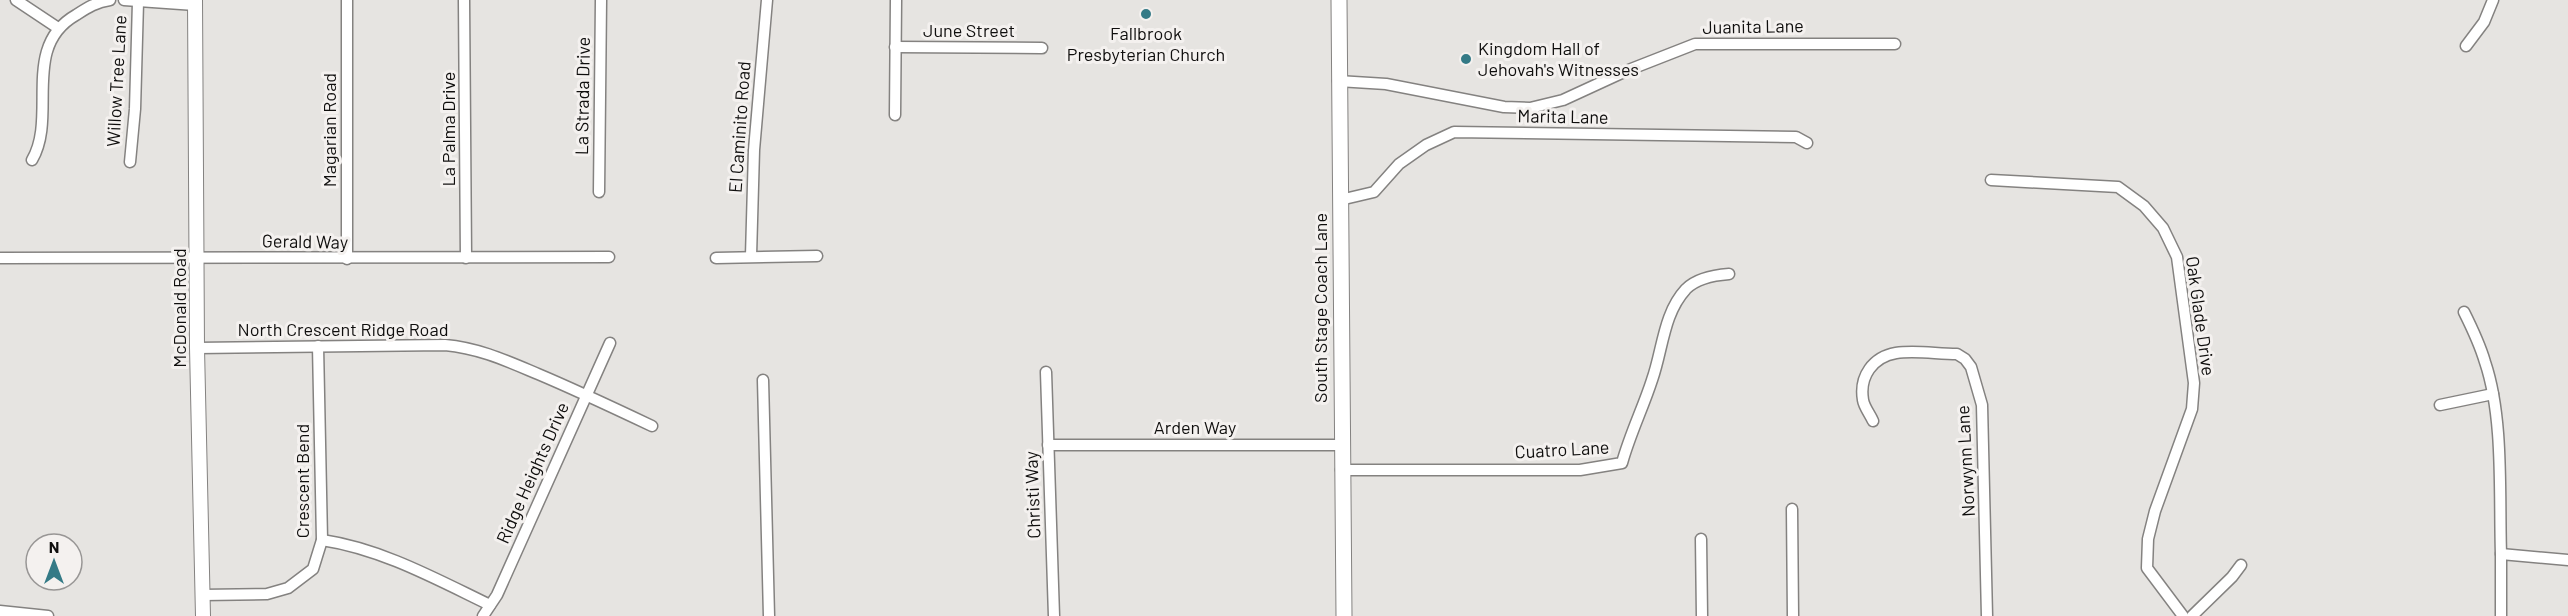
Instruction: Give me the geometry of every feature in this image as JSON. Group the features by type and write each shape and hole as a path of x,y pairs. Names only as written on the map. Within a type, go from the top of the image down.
{"main road":[{"name":"South Stage Coach Lane","path":"1339,0 1341,470 1344,616"}],"street":[{"path":"16,0 58,28"},
{"path":"32,160 40,147 43,119 41,107 43,68 58,28 63,22 97,2 110,0"},
{"path":"124,0 195,2"},
{"name":"Magarian Road","path":"347,0 347,259"},
{"name":"La Palma Drive","path":"464,0 466,258"},
{"name":"La Strada Drive","path":"599,192 601,0"},
{"name":"El Caminito Road","path":"752,256 754,150 767,0"},
{"path":"895,115 896,0"},
{"path":"2466,46 2484,22 2493,0"},
{"name":"Willow Tree Lane","path":"130,162 135,109 138,2"},
{"name":"McDonald Road","path":"195,2 197,348 203,616"},
{"name":"Juanita Lane","path":"1338,81 1386,84 1504,107 1530,108 1563,100 1626,71 1695,44 1895,44"},
{"name":"June Street","path":"895,47 1042,48"},
{"name":"Marita Lane","path":"1340,200 1374,192 1399,164 1426,145 1454,132 1796,137 1807,143"},
{"name":"Oak Glade Drive","path":"1991,180 2118,187 2145,206 2163,228 2177,257 2194,383 2192,409 2155,511 2148,539 2147,568 2183,616"},
{"path":"716,258 817,256"},
{"name":"Gerald Way","path":"0,258 609,257"},
{"name":"Cuatro Lane","path":"1341,470 1580,470 1622,463 1628,440 1652,382 1669,316 1674,306 1688,287 1712,275 1729,274"},
{"path":"2464,312 2486,363 2493,394 2498,449 2501,616"},
{"name":"Ridge Heights Drive","path":"483,616 610,343"},
{"name":"North Crescent Ridge Road","path":"197,348 445,345 466,347 485,352 652,426"},
{"name":"Crescent Bend","path":"202,595 267,594 288,588 313,569 322,540 318,346"},
{"name":"Norwynn Lane","path":"1873,421 1863,401 1863,378 1873,364 1887,355 1899,352 1957,354 1965,358 1971,367 1982,405 1987,616"},
{"name":"Christi Way","path":"1046,372 1054,616"},
{"path":"763,380 769,616"},
{"path":"2440,405 2493,394"},
{"name":"Arden Way","path":"1048,445 1341,445"},
{"path":"1792,509 1793,616"},
{"path":"1701,538 1702,616"},
{"path":"322,540 351,544 394,560 490,605"},
{"path":"2500,554 2568,560"},
{"path":"2192,616 2232,577 2241,565"},
{"path":"0,611 48,616"}],"place":[{"name":"Fallbrook Presbyterian Church","path":"1146,14"},
{"name":"Kingdom Hall of Jehovah's Witnesses","path":"1466,59"}]}
